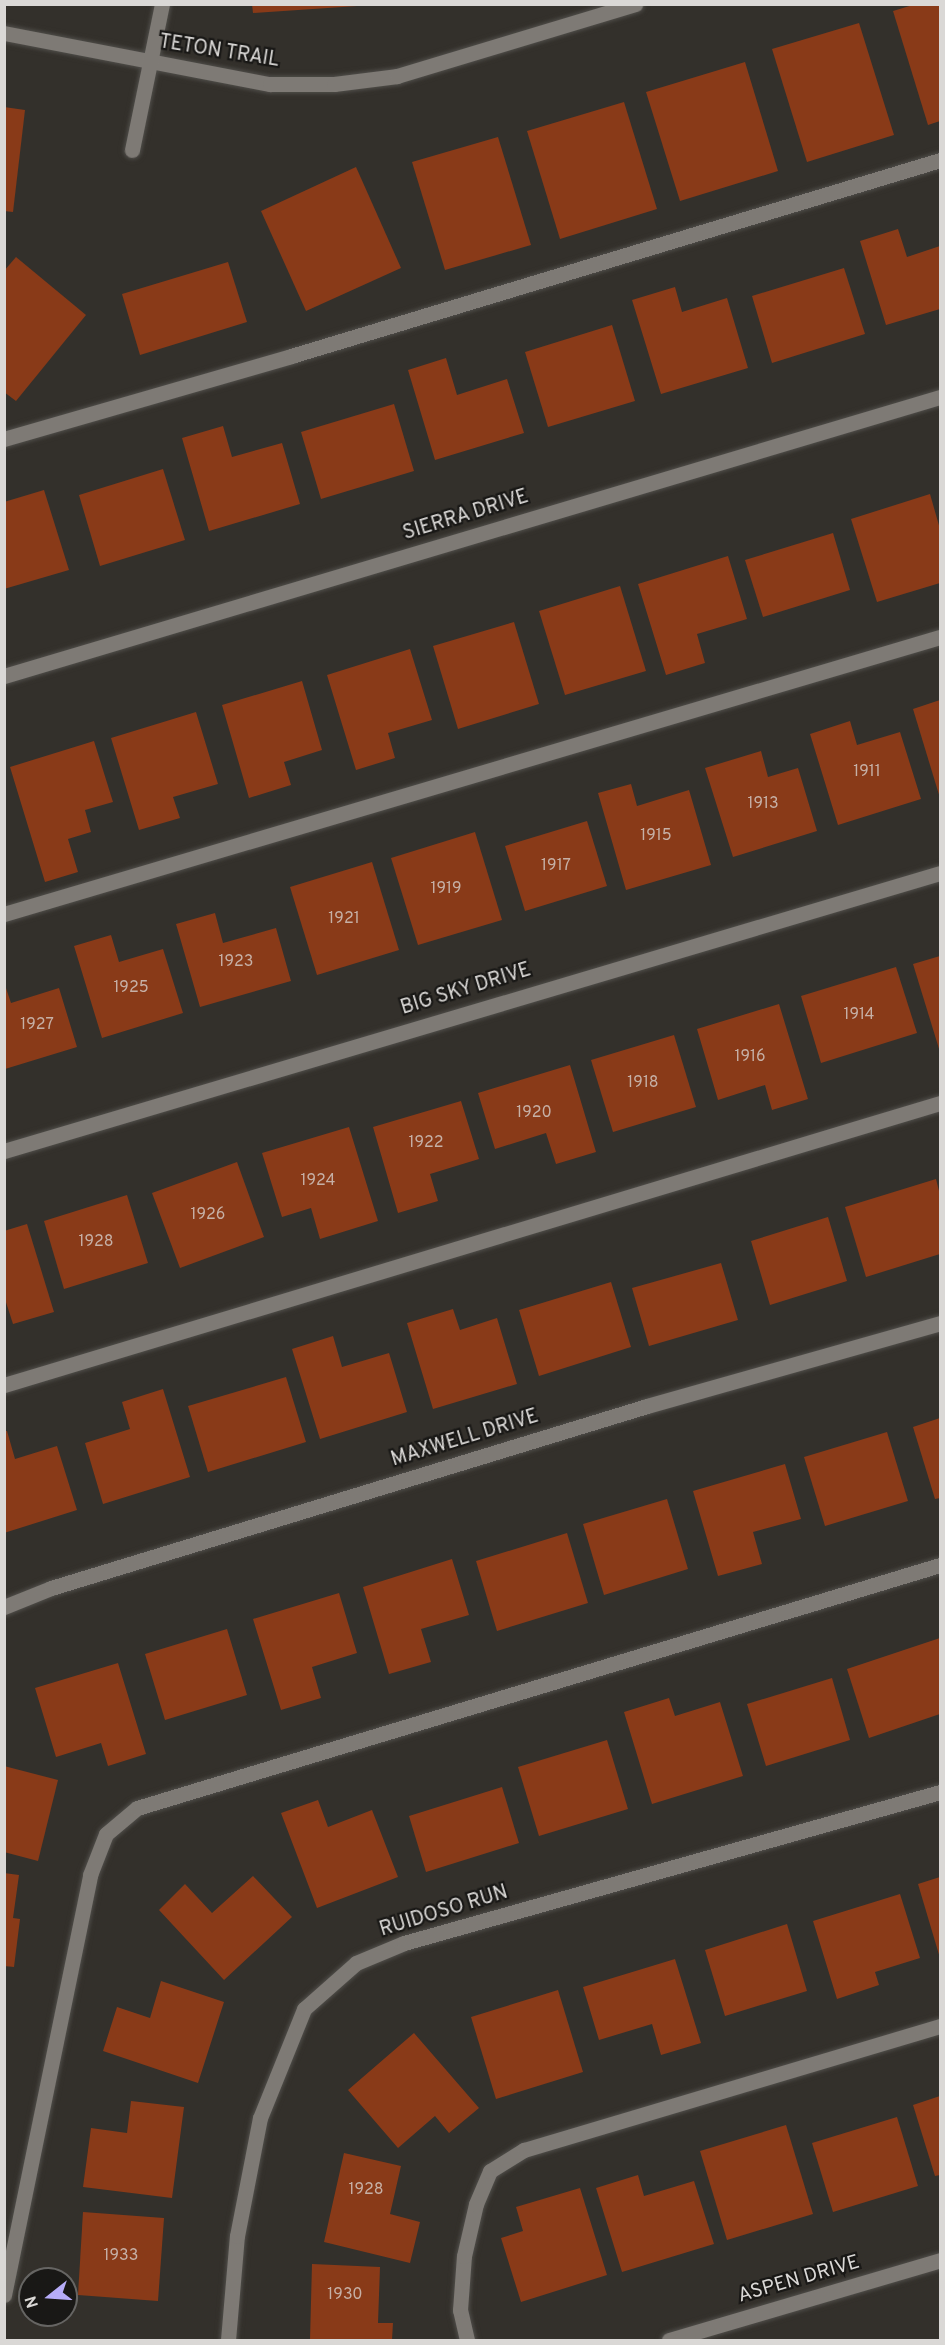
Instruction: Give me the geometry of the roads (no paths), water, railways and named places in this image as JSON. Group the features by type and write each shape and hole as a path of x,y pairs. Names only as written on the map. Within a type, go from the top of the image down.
{"street":[{"path":"132,150 162,4"},
{"name":"TETON TRAIL","path":"4,33 270,84 334,84 397,76 635,4"},
{"path":"4,439 291,356 940,159"},
{"name":"SIERRA DRIVE","path":"4,676 940,397"},
{"path":"4,914 940,637"},
{"name":"BIG SKY DRIVE","path":"4,1150 940,873"},
{"path":"4,1385 940,1103"},
{"name":"MAXWELL DRIVE","path":"4,1607 51,1588 624,1413 940,1323"},
{"path":"4,2295 90,1875 106,1834 137,1808 940,1565"},
{"name":"RUIDOSO RUN","path":"228,2340 237,2236 260,2118 304,2009 356,1963 404,1943 940,1792"},
{"path":"467,2340 460,2310 464,2256 477,2204 490,2171 524,2150 940,2026"},
{"name":"ASPEN DRIVE","path":"669,2340 940,2260"}]}
